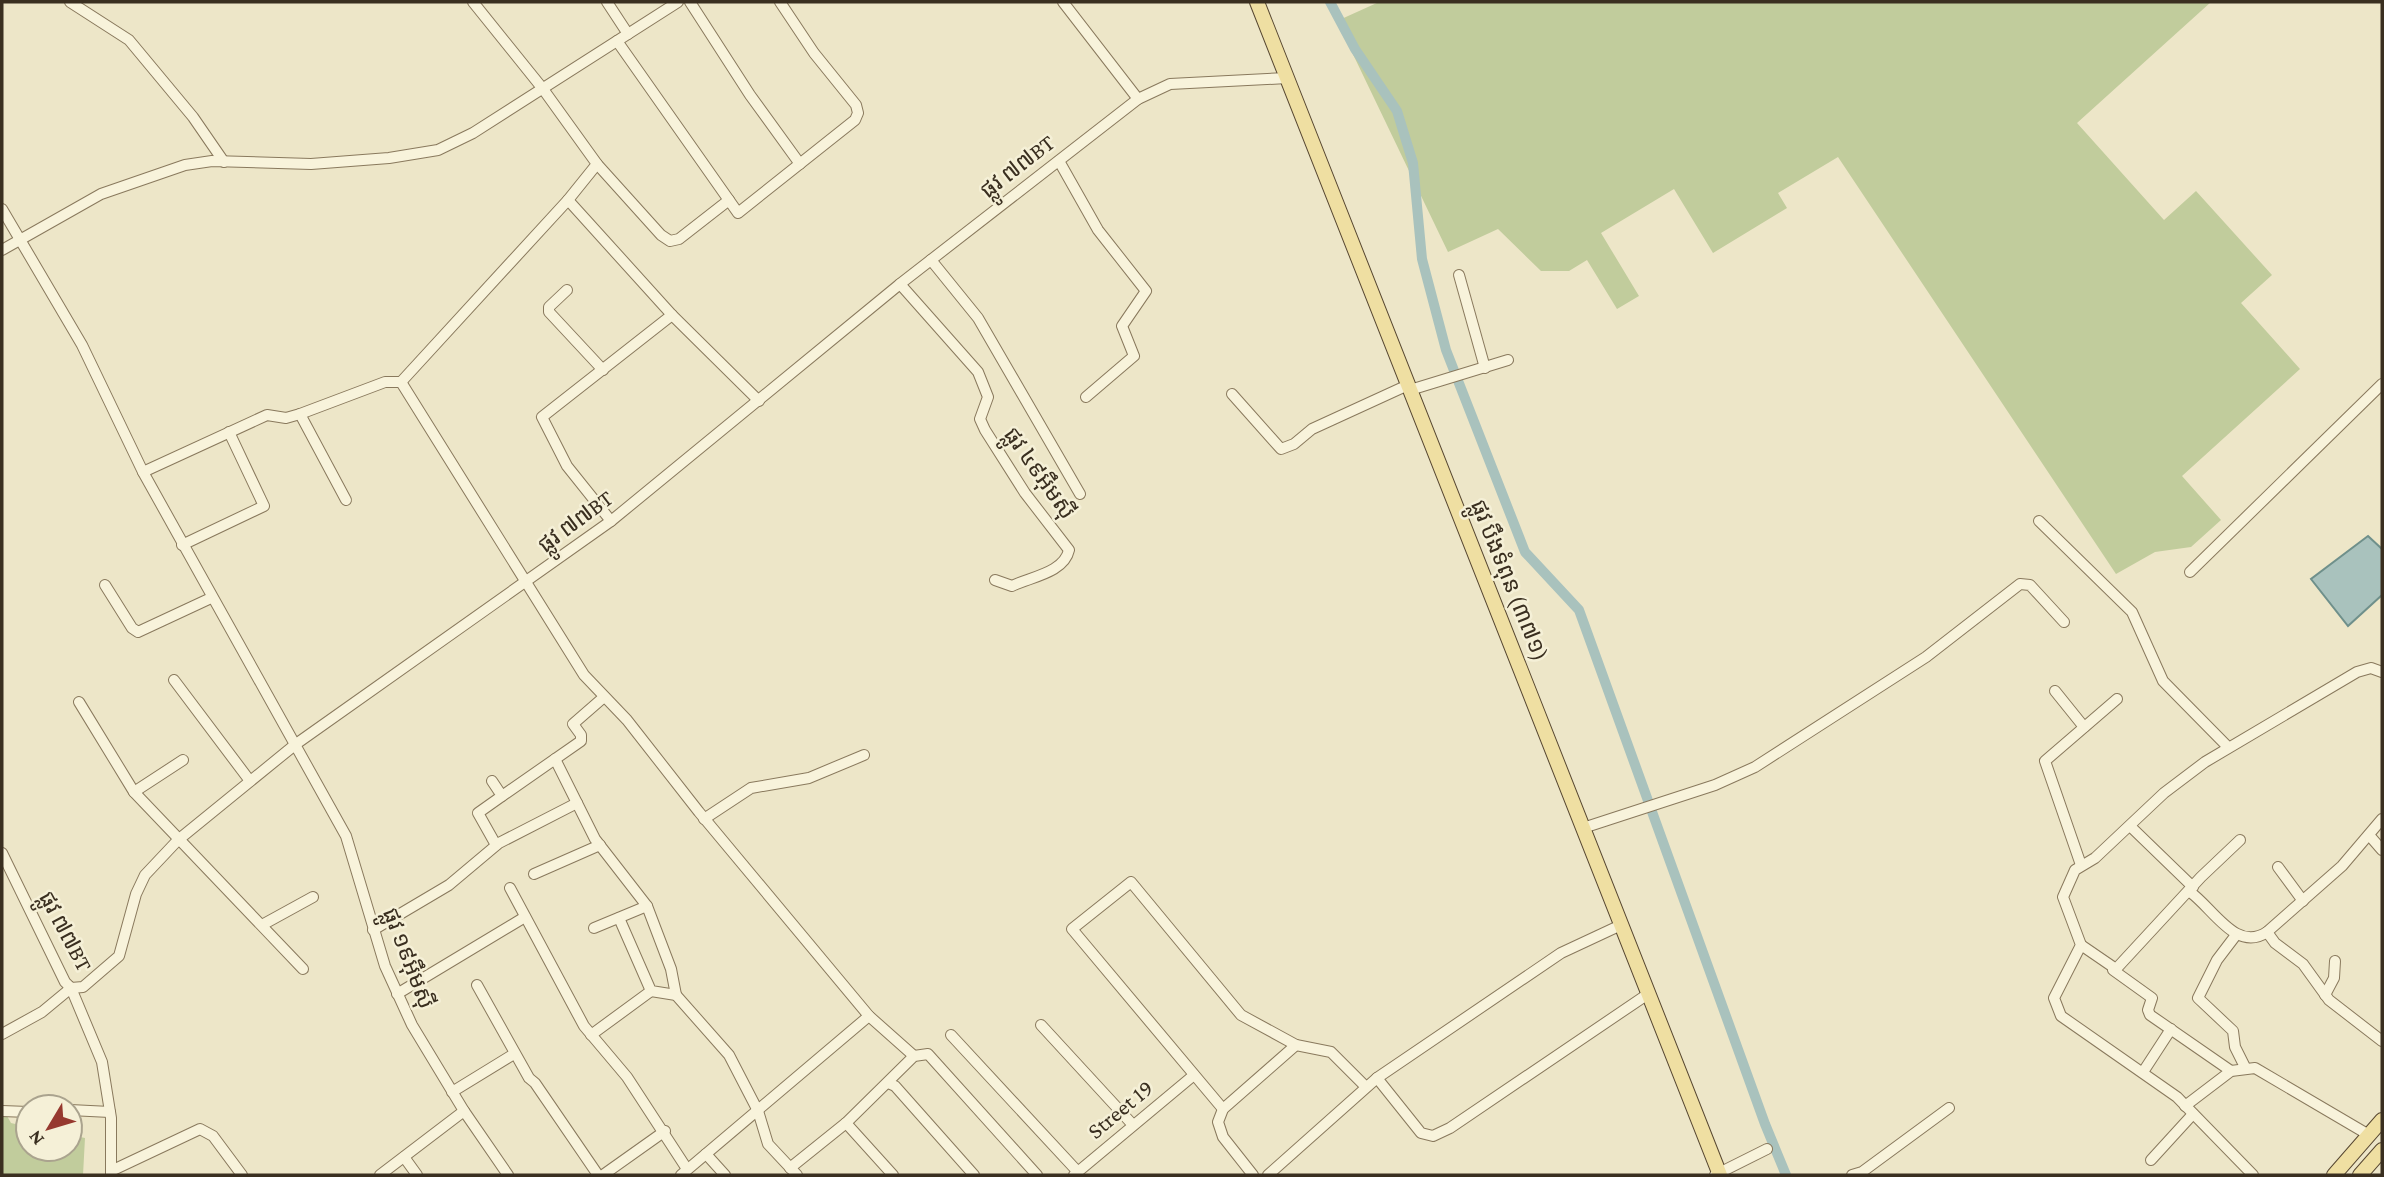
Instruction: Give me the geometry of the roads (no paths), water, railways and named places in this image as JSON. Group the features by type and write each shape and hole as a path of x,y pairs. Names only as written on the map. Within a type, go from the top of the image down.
{"main road":[{"name":"ផ្លូវ បឹងទំពុន (៣៧១)","path":"1258,2 1718,1174"},
{"path":"2334,1175 2382,1120"},
{"path":"2360,1175 2382,1150"}],"street":[{"path":"70,2 129,40 193,117 224,162"},
{"path":"473,2 543,89 597,163 660,235 670,241 678,239 729,200"},
{"path":"607,2 628,34"},
{"path":"2,250 101,194 185,165 224,162 311,164 438,150 473,133 678,2"},
{"path":"690,2 750,96 800,164"},
{"path":"617,41 738,213 855,120 858,109 814,53 780,2"},
{"path":"1063,2 1138,99"},
{"name":"ផ្លូវ ៧៧BT","path":"2,853 65,982 71,988 83,987 119,956 136,894 145,875 178,839 296,744 611,521 900,284 1138,99 1170,84 1287,78"},
{"path":"1059,161 1098,230 1146,291 1122,326 1134,356 1086,397"},
{"path":"143,472 267,415 286,418 385,382 401,382 568,200 597,163"},
{"path":"568,200 672,315 759,401"},
{"name":"ផ្លូវ ១៩អ៊ឹមស៊ី","path":"2,209 82,345 143,472 182,545 346,836 373,930 411,1025 464,1111 508,1175"},
{"path":"931,260 978,318 1080,494"},
{"path":"1459,275 1485,368"},
{"name":"ផ្លូវ ៤៩អ៊ឹមស៊ី","path":"900,284 978,372 988,397 980,419 985,430 1025,494 1069,550 1067,556 1047,573 1032,576 1012,586 995,580"},
{"path":"567,290 549,307 549,312 603,370"},
{"path":"611,521 567,466 542,417 672,315"},
{"path":"1232,394 1281,449 1294,444 1312,429 1409,388 1508,360"},
{"path":"401,382 557,636 604,697 626,720 869,1016 914,1056"},
{"path":"2190,572 2382,384"},
{"path":"300,414 346,499"},
{"path":"182,545 264,506 229,432"},
{"path":"2039,521 2132,612 2163,681 2227,747"},
{"path":"1583,828 1715,785 1755,767 1926,657 2020,584 2030,585 2064,622"},
{"path":"105,585 138,632 211,598"},
{"path":"2231,1071 2149,1013 2152,1000 2150,996 2081,945 2063,897 2070,877 2081,866 2095,858 2164,793 2227,747 2294,712 2357,672 2371,668 2382,672"},
{"path":"174,680 250,782"},
{"path":"2055,691 2084,727"},
{"path":"496,845 478,813 581,741 581,735 573,724 604,697"},
{"path":"2081,866 2044,765 2047,756 2117,699"},
{"path":"79,702 134,792 303,969"},
{"path":"705,819 751,789 767,783 809,778 864,755"},
{"path":"555,759 600,845 647,906 671,968 676,995 729,1055 758,1111 768,1144 794,1172 914,1056 928,1054 1037,1175"},
{"path":"134,792 183,760"},
{"path":"492,781 502,796"},
{"path":"373,930 449,886 496,845 577,803"},
{"path":"2130,826 2236,934 2247,939 2267,932 2303,901 2342,866 2382,819"},
{"path":"2369,835 2382,850"},
{"path":"2113,970 2240,840"},
{"path":"534,874 600,845"},
{"path":"2278,867 2303,901"},
{"path":"1223,1109 1072,929 1131,882 1241,1015 1296,1045 1331,1052 1366,1087"},
{"path":"510,888 591,1035 665,1131 684,1172 869,1016"},
{"path":"262,925 313,897"},
{"path":"594,928 647,906"},
{"path":"397,994 525,917"},
{"path":"619,918 650,991"},
{"path":"1268,1175 1377,1078 1561,953 1621,925"},
{"path":"2267,932 2275,943 2303,964 2325,995 2382,1041"},
{"path":"2236,934 2217,960 2198,998 2200,1003 2233,1031 2235,1046 2245,1067"},
{"path":"2081,945 2056,992 2056,1008 2070,1025 2143,1072 2189,1110 2253,1175"},
{"path":"2325,995 2334,978 2335,961"},
{"path":"477,985 514,1054 600,1175 665,1131"},
{"path":"2,1034 42,1012 71,988 102,1062 110,1112 111,1173 200,1129 213,1136 242,1175"},
{"path":"591,1035 650,991 676,995"},
{"path":"1377,1078 1421,1133 1433,1136 1450,1128 1648,994"},
{"path":"1041,1025 1133,1125"},
{"path":"2143,1072 2171,1029"},
{"path":"951,1035 1076,1173"},
{"path":"1253,1175 1219,1129 1218,1122 1223,1109 1296,1045"},
{"path":"452,1092 514,1054"},
{"path":"2151,1160 2189,1110 2231,1071 2245,1067 2272,1076 2369,1135"},
{"name":"Street 19","path":"1076,1173 1194,1075"},
{"path":"888,1083 895,1086 974,1175"},
{"path":"1852,1175 1861,1172 1949,1108"},
{"path":"84,1111 110,1112"},
{"path":"380,1175 464,1111"},
{"path":"846,1123 893,1175"},
{"path":"1718,1174 1767,1149"},
{"path":"706,1154 724,1175"},
{"path":"404,1157 417,1175"}],"water":[{"path":"2368,536 2382,549 2382,595 2348,626 2311,579"}],"waterway":[{"path":"1330,2 1355,49 1397,111 1413,163 1422,259 1446,350 1525,552 1579,610 1765,1124 1786,1175"}]}
